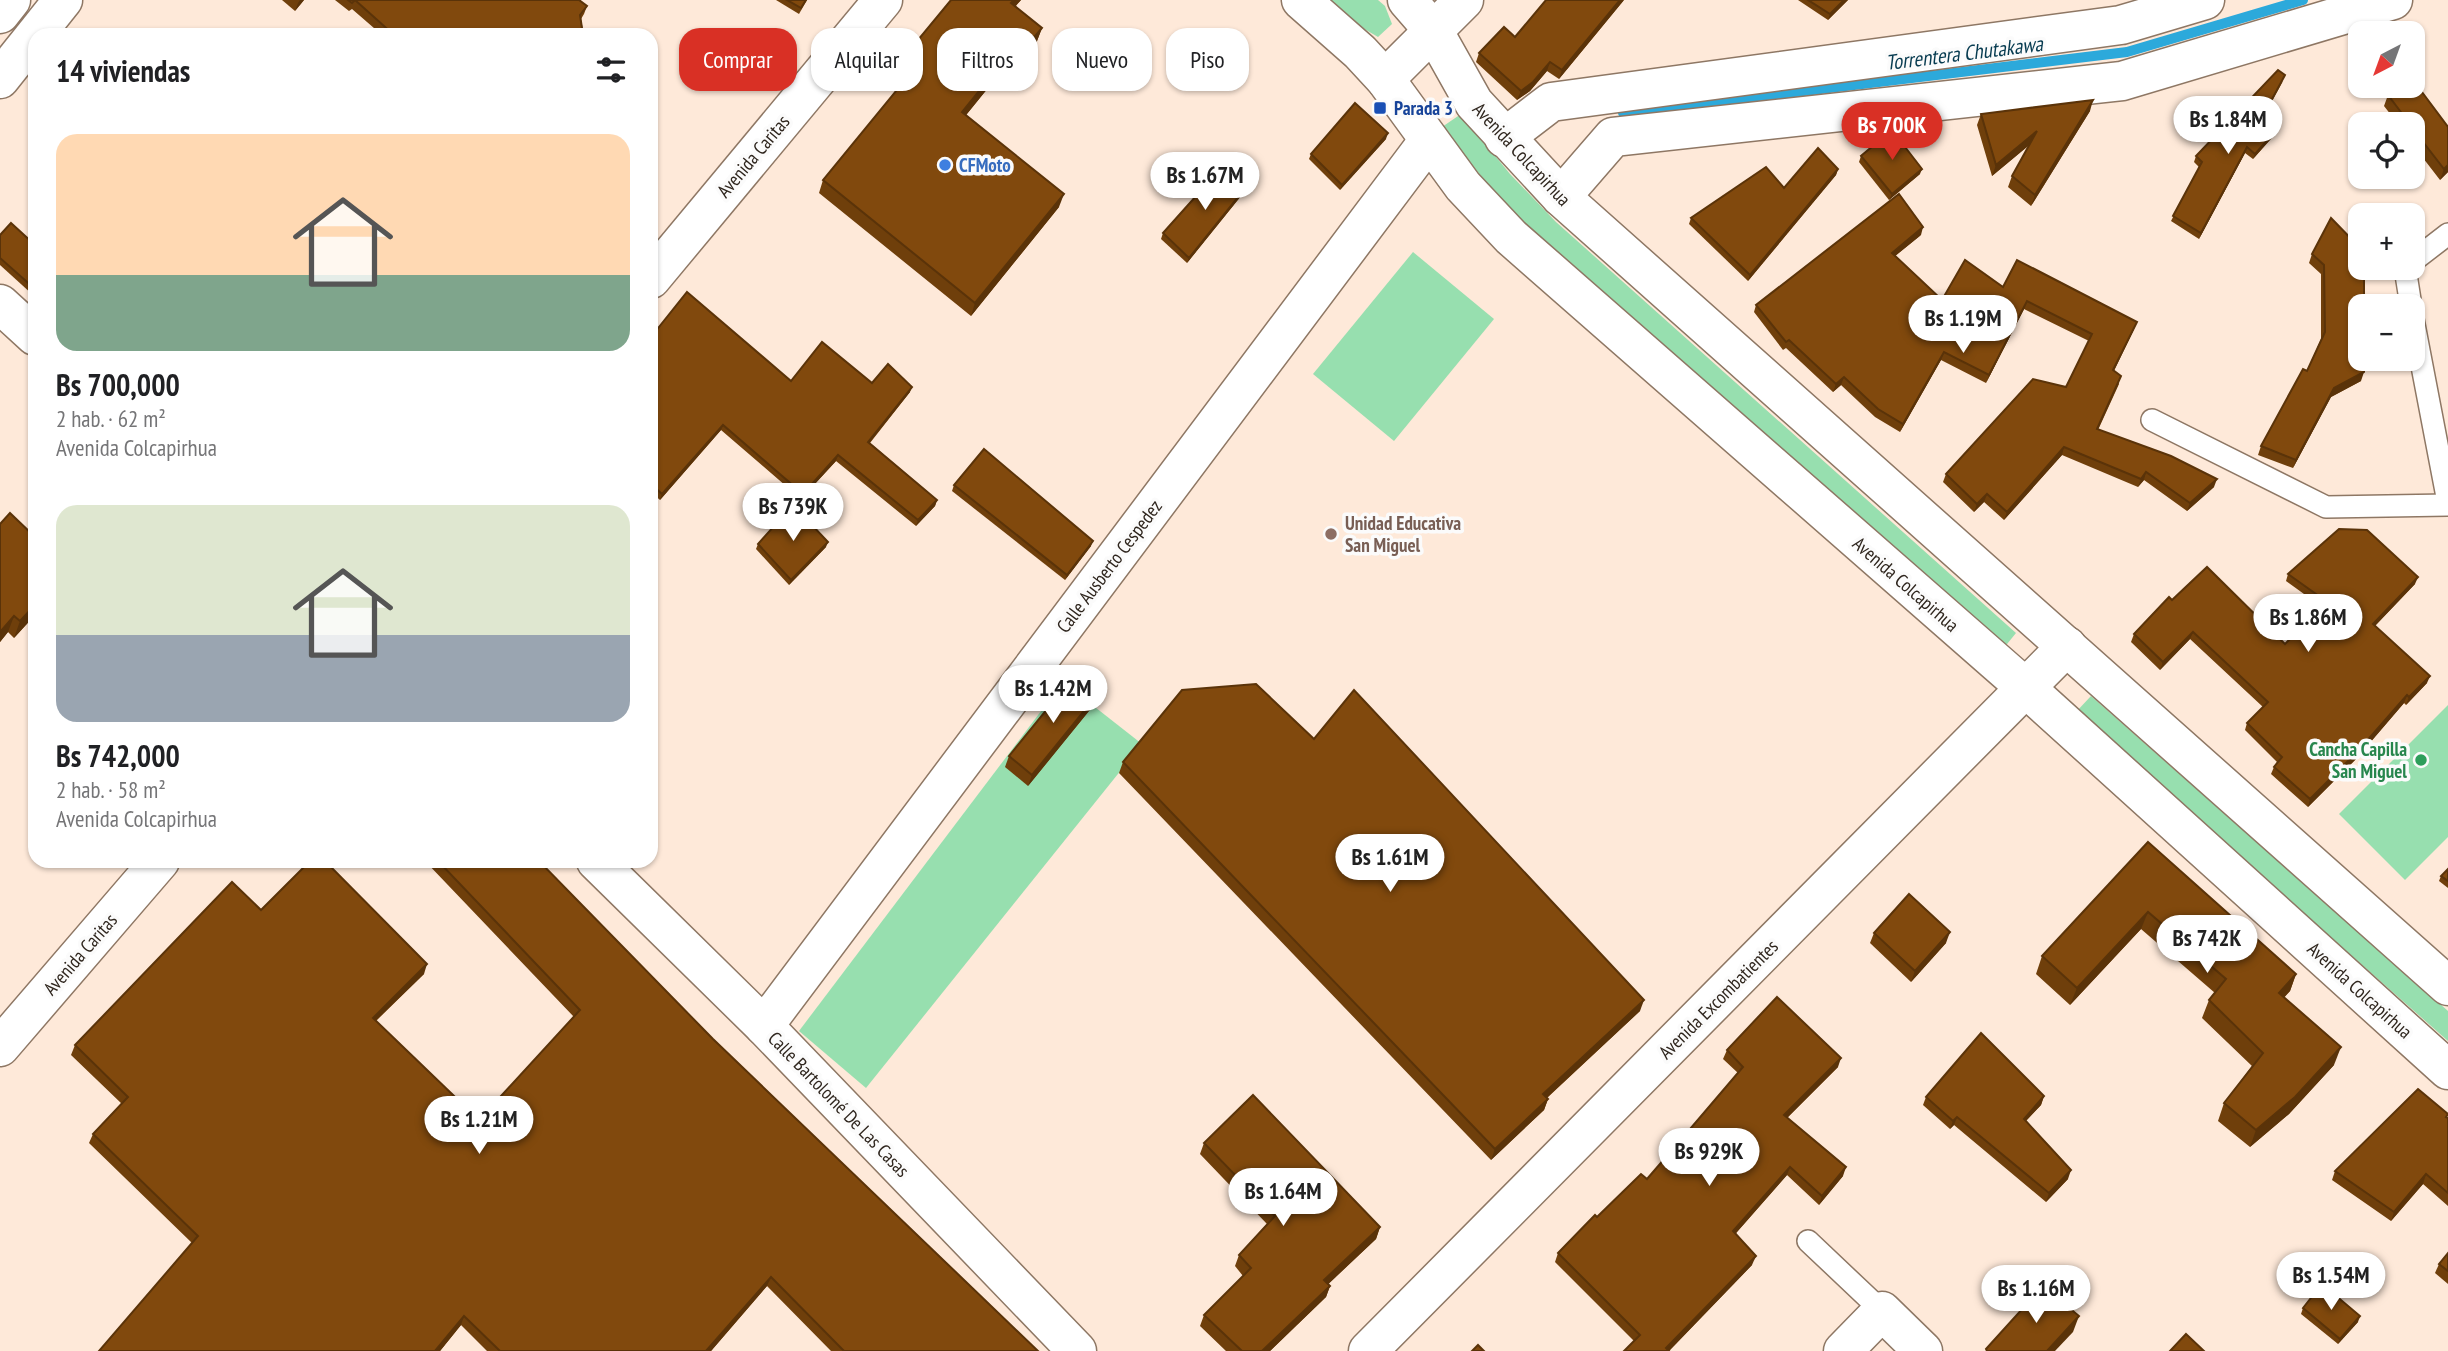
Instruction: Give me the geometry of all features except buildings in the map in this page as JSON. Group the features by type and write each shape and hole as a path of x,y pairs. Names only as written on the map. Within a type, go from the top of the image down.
{"street":[{"path":"0,14 11,0"},
{"path":"41,28 63,0"},
{"name":"Avenida Caritas","path":"658,271 883,0"},
{"name":"Avenida Colcapirhua","path":"1301,0 1360,52 1385,79 1463,186 1511,237 2027,689 2448,1070"},
{"name":"Avenida Colcapirhua","path":"1407,0 1433,30 1466,92 1504,138 1561,197 2448,986"},
{"path":"1385,79 1464,0"},
{"path":"1504,138 1551,102 2121,24 2205,0"},
{"path":"1561,197 1613,137 2122,81 2393,0"},
{"path":"0,79 28,44"},
{"name":"Calle Ausberto Cespedez","path":"764,1026 1429,140"},
{"path":"0,304 28,330"},
{"name":"Avenida Excombatientes","path":"1368,1351 2067,646"},
{"name":"Avenida Caritas","path":"0,1047 154,868"},
{"name":"Calle Bartolomé De Las Casas","path":"603,868 764,1026 1077,1351"},
{"path":"1843,1351 1882,1311 1923,1351"}],"lane":[{"path":"2425,252 2448,234"},
{"path":"2152,420 2326,507 2448,503 2423,371"},
{"path":"1808,1241 1882,1311"}],"green space":[{"path":"1331,0 1378,0 1385,6 1392,24 1378,37 1361,27"},
{"path":"1461,114 1510,174 1556,222 2016,633 2003,649 1539,238 1492,190 1442,127"},
{"path":"1413,252 1494,319 1394,441 1313,374"},
{"path":"1063,682 1142,744 866,1088 799,1031"},
{"path":"2091,696 2448,1011 2448,1041 2076,712"},
{"name":"Cancha Capilla San Miguel","path":"2448,705 2448,837 2405,880 2339,814"}],"waterway":[{"name":"Torrentera Chutakawa","path":"1623,113 2127,52 2303,0"}],"place":[{"name":"Parada 3","path":"1380,108"},
{"name":"CFMoto","path":"945,165"},
{"name":"Unidad Educativa San Miguel","path":"1331,534"},
{"name":"Cancha Capilla San Miguel","path":"2421,760"}]}
